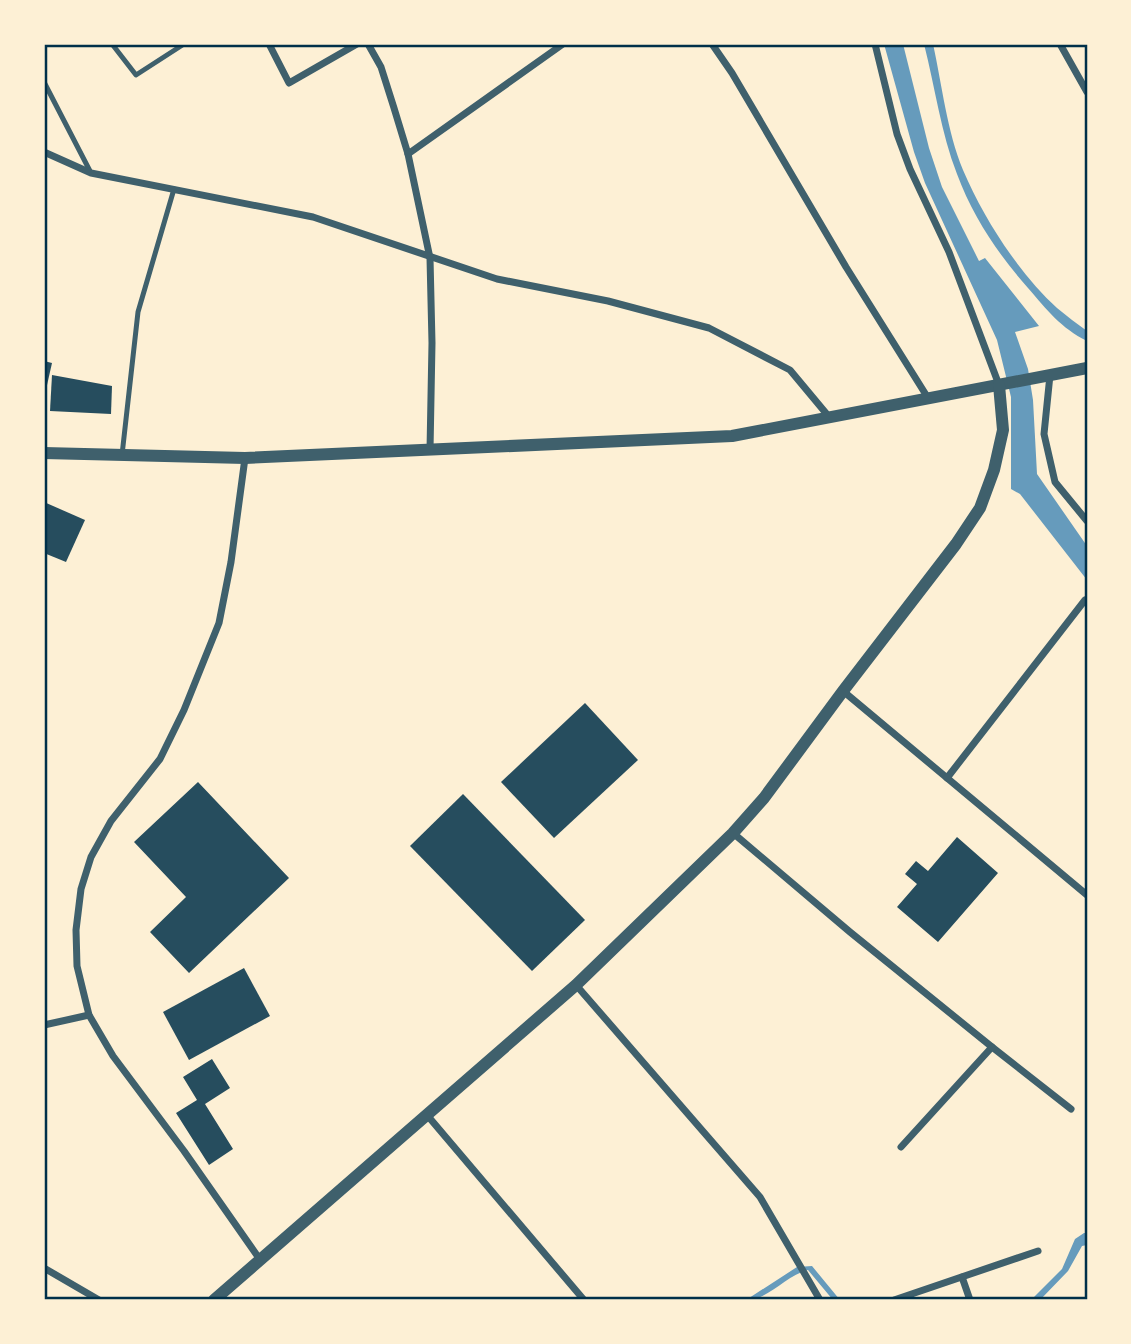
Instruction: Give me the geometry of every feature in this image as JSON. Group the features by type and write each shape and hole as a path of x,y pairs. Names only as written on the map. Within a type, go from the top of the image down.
{"street":[{"path":"269,44 289,83 357,44"},
{"path":"368,44 380,67 408,154 430,258 430,450"},
{"path":"408,154 563,44"},
{"path":"712,44 928,398"},
{"path":"214,1300 576,985 733,833 764,798 980,509 994,470 1003,430 999,385 949,251 910,169 897,134 875,44"},
{"path":"1060,44 1087,92"},
{"path":"44,152 91,173 313,217 498,279 608,301 709,328 790,370 830,418"},
{"path":"44,453 245,458 732,436 1087,369"},
{"path":"1049,376 1044,434 1055,482 1087,522"},
{"path":"245,458 231,562 219,623 184,710 160,759 111,821 91,857 81,889 76,930 77,966 89,1015 114,1056 261,1261"},
{"path":"947,778 1086,600"},
{"path":"843,691 1087,895"},
{"path":"733,833 850,932 1070,1109"},
{"path":"576,985 760,1196 820,1300"},
{"path":"44,1025 89,1015"},
{"path":"901,1147 992,1047"},
{"path":"427,1115 584,1300"},
{"path":"894,1300 1038,1251"},
{"path":"44,1268 99,1300"},
{"path":"962,1277 970,1300"}],"lane":[{"path":"112,44 136,75 184,44"},
{"path":"44,82 91,173"},
{"path":"122,455 138,312 174,189"}],"water":[{"path":"884,44 903,44 929,148 942,187 979,261 985,258 1039,326 1015,332 1028,369 1033,400 1037,474 1087,546 1087,580 1020,494 1011,489 1011,397 997,340 925,183"},
{"path":"924,44 933,44 953,140 963,170 981,207 1003,244 1029,278 1057,308 1087,331 1087,341 1062,324 1042,304 1007,262 979,220 963,190 951,158"},
{"path":"1087,1233 1087,1245 1082,1246 1068,1271 1040,1300 1031,1300 1062,1269 1075,1239"},
{"path":"812,1266 840,1300 833,1300 808,1270 762,1296 746,1300 797,1267"}],"building":[{"path":"44,361 52,363 45,394 44,394"},
{"path":"52,375 112,386 111,414 50,411"},
{"path":"44,502 85,520 66,562 44,553"},
{"path":"585,703 638,760 554,838 501,782"},
{"path":"198,782 289,878 189,973 150,932 186,897 134,842"},
{"path":"463,794 585,920 532,971 410,846"},
{"path":"957,837 998,873 938,942 897,907 917,884 905,874 916,861 928,871"},
{"path":"244,968 270,1016 189,1060 163,1012"},
{"path":"212,1059 230,1088 205,1104 233,1149 209,1165 176,1113 197,1100 183,1077"}]}
